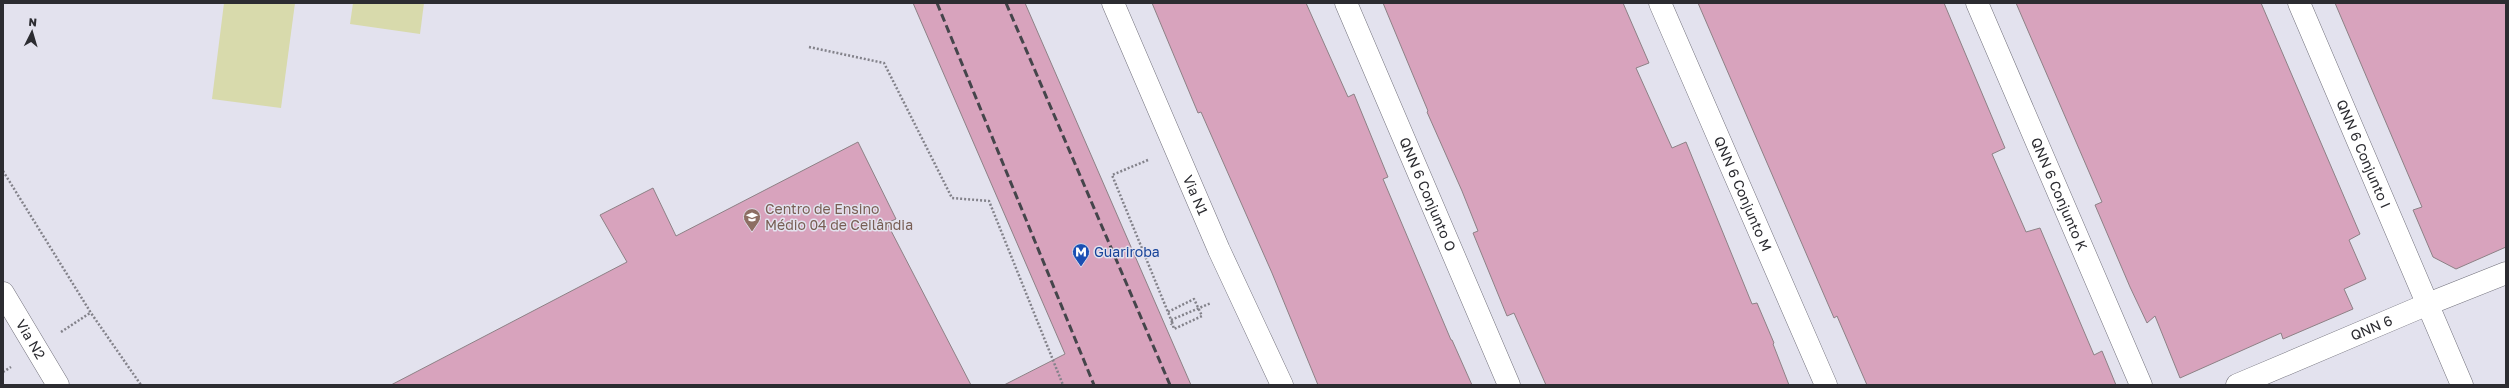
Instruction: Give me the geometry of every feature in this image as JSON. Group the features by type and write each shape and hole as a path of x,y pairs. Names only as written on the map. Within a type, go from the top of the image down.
{"street":[{"name":"Via N1","path":"1113,3 1219,250 1282,385"},
{"name":"QNN 6 Conjunto O","path":"1346,3 1509,385"},
{"name":"QNN 6 Conjunto M","path":"1660,3 1826,385"},
{"name":"QNN 6 Conjunto K","path":"1977,3 2141,385"},
{"name":"QNN 6 Conjunto I","path":"2300,3 2462,385"},
{"name":"QNN 6","path":"2237,385 2428,304 2506,273"},
{"name":"Via N2","path":"3,293 58,385"}],"path":[{"path":"809,47 884,63 952,198 989,201 1063,385"},
{"path":"1168,312 1194,299 1202,316 1174,329 1112,175 1176,149"},
{"path":"3,171 91,313 141,385"},
{"path":"1171,322 1198,309"}],"green space":[{"path":"224,3 295,3 281,108 212,99"},
{"path":"353,3 424,3 420,34 350,24"}],"building":[{"path":"913,3 1025,3 1191,385 1004,385 1065,354"},
{"path":"1152,3 1306,3 1348,97 1354,94 1388,177 1383,179 1451,340 1472,385 1318,385 1272,273 1201,112 1198,113"},
{"path":"1383,3 1623,3 1649,63 1636,68 1672,148 1686,142 1752,304 1757,303 1774,343 1773,344 1789,385 1546,385 1514,313 1507,316 1473,233 1478,231 1427,112 1428,111"},
{"path":"1698,3 1944,3 2005,148 1992,154 2026,232 2040,228 2094,355 2102,351 2116,385 1867,385 1837,316 1834,318"},
{"path":"2016,3 2261,3 2360,234 2349,240 2366,279 2344,289 2353,309 2283,339 2281,333 2180,378 2155,316 2147,323 2130,287 2095,205 2102,202"},
{"path":"2335,3 2506,3 2506,247 2456,269 2433,257 2413,210 2422,207"},
{"name":"Centro de Ensino Médio 04 de Ceilândia","path":"858,142 896,219 887,223 971,385 391,385 627,262 600,215 653,188 676,236"}],"railway":[{"path":"937,3 1094,385"},
{"path":"1006,3 1170,385"}],"place":[{"name":"Centro de Ensino Médio 04 de Ceilândia","path":"752,232"},
{"name":"Guariroba","path":"1081,267"}]}
